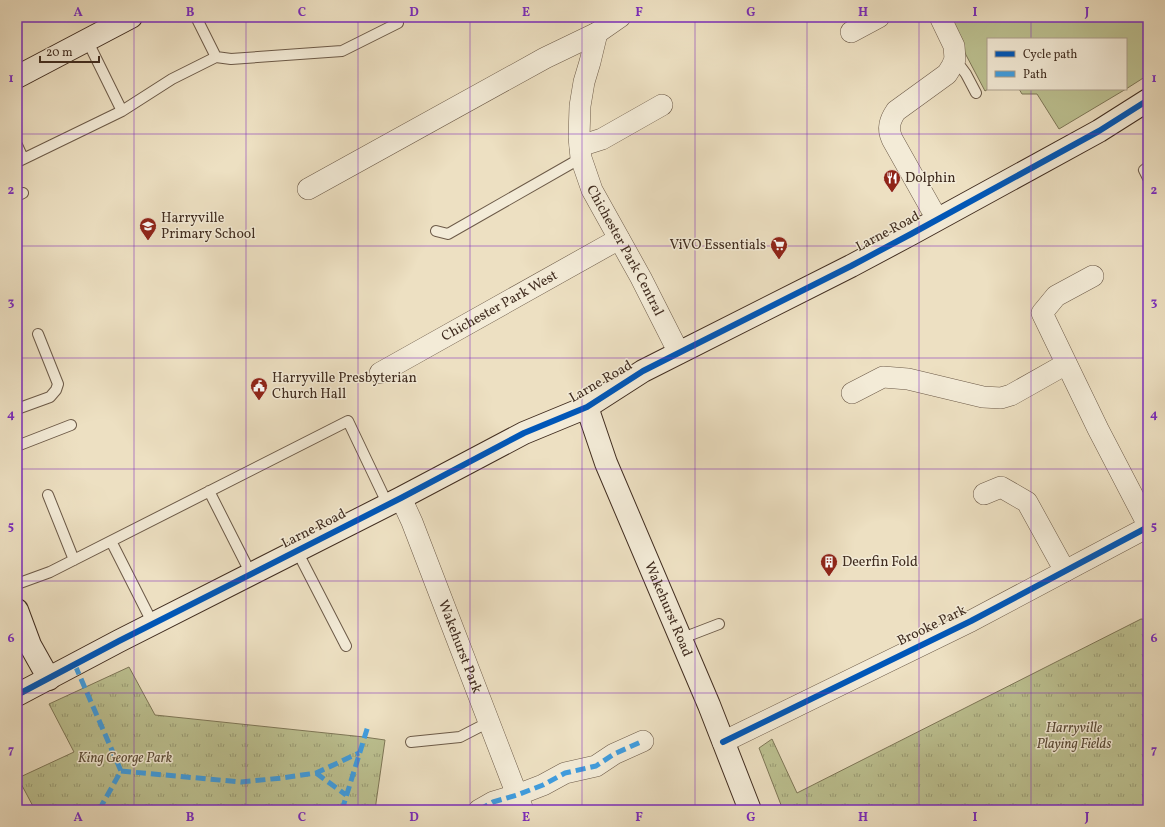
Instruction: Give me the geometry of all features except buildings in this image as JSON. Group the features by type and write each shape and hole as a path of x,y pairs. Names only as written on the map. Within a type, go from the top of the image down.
{"street":[{"path":"17,77 132,17"},
{"path":"308,189 545,58 597,32 620,17"},
{"path":"851,32 879,17"},
{"path":"940,17 953,42 955,59"},
{"name":"Chichester Park Central","path":"597,32 584,82 580,106 580,152 592,190 641,278 679,353"},
{"name":"Larne Road","path":"937,219 892,138 889,124 896,111 947,74 955,59"},
{"name":"Larne Road","path":"17,695 153,624 394,502 524,433 587,407 644,371 851,266 1099,131 1148,100"},
{"path":"580,152 662,105"},
{"name":"Chichester Park West","path":"380,373 619,239"},
{"name":"Brooke Park","path":"723,742 971,621 1148,526 1098,430 1042,313 1056,296 1093,276"},
{"path":"852,393 883,377 908,379 983,397 1001,398 1011,395 1066,364"},
{"name":"Wakehurst Road","path":"587,407 606,463 750,810"},
{"path":"984,494 1001,487 1027,502 1066,571"},
{"name":"Wakehurst Park","path":"394,502 412,522 520,802"},
{"path":"17,610 30,645 48,679"},
{"path":"479,810 493,802 520,802 543,785 565,773 596,766 614,754 643,742"}],"lane":[{"path":"196,17 216,57"},
{"path":"17,145 20,160 122,111 172,79 216,57 231,58 342,51 398,22"},
{"path":"87,40 122,111"},
{"path":"955,59 966,74 976,93"},
{"path":"436,231 448,234 580,152"},
{"path":"1148,166 1144,170 1148,178"},
{"path":"17,409 50,397 56,390 58,384 38,334"},
{"path":"17,584 50,572 348,421 394,502"},
{"path":"17,446 71,424"},
{"path":"209,491 251,574"},
{"path":"48,495 74,560"},
{"path":"111,541 153,624"},
{"path":"297,551 346,646"},
{"path":"680,639 719,624"},
{"path":"411,742 460,737 489,722"}],"green space":[{"path":"946,17 1148,17 1148,75 1127,88 1127,38 987,38 987,90 985,91"},
{"path":"1020,90 1124,90 1059,129 1037,94 1022,94"},
{"name":"Harryville Playing Fields","path":"1141,619 1148,620 1148,810 783,810 759,748 772,739 797,793"},
{"name":"King George Park","path":"129,667 155,715 385,740 375,810 35,810 18,778 74,752 49,704"}],"marked path":[{"path":"75,665 121,771 99,810"},
{"path":"342,810 368,726"},
{"path":"479,810 493,802 543,785 565,773 596,766 614,754 643,741"},
{"path":"121,771 241,782 316,773 359,753"},
{"path":"316,773 346,795"}],"cycle path":[{"path":"17,695 119,641 401,498 524,433 587,407 643,371 911,234 1099,131 1148,100"},
{"path":"723,742 971,621 1148,527"}],"place":[{"name":"Dolphin","path":"892,193"},
{"name":"Harryville Primary School","path":"148,241"},
{"name":"ViVO Essentials","path":"779,260"},
{"name":"Harryville Presbyterian Church Hall","path":"259,401"},
{"name":"Deerfin Fold","path":"829,577"}]}
